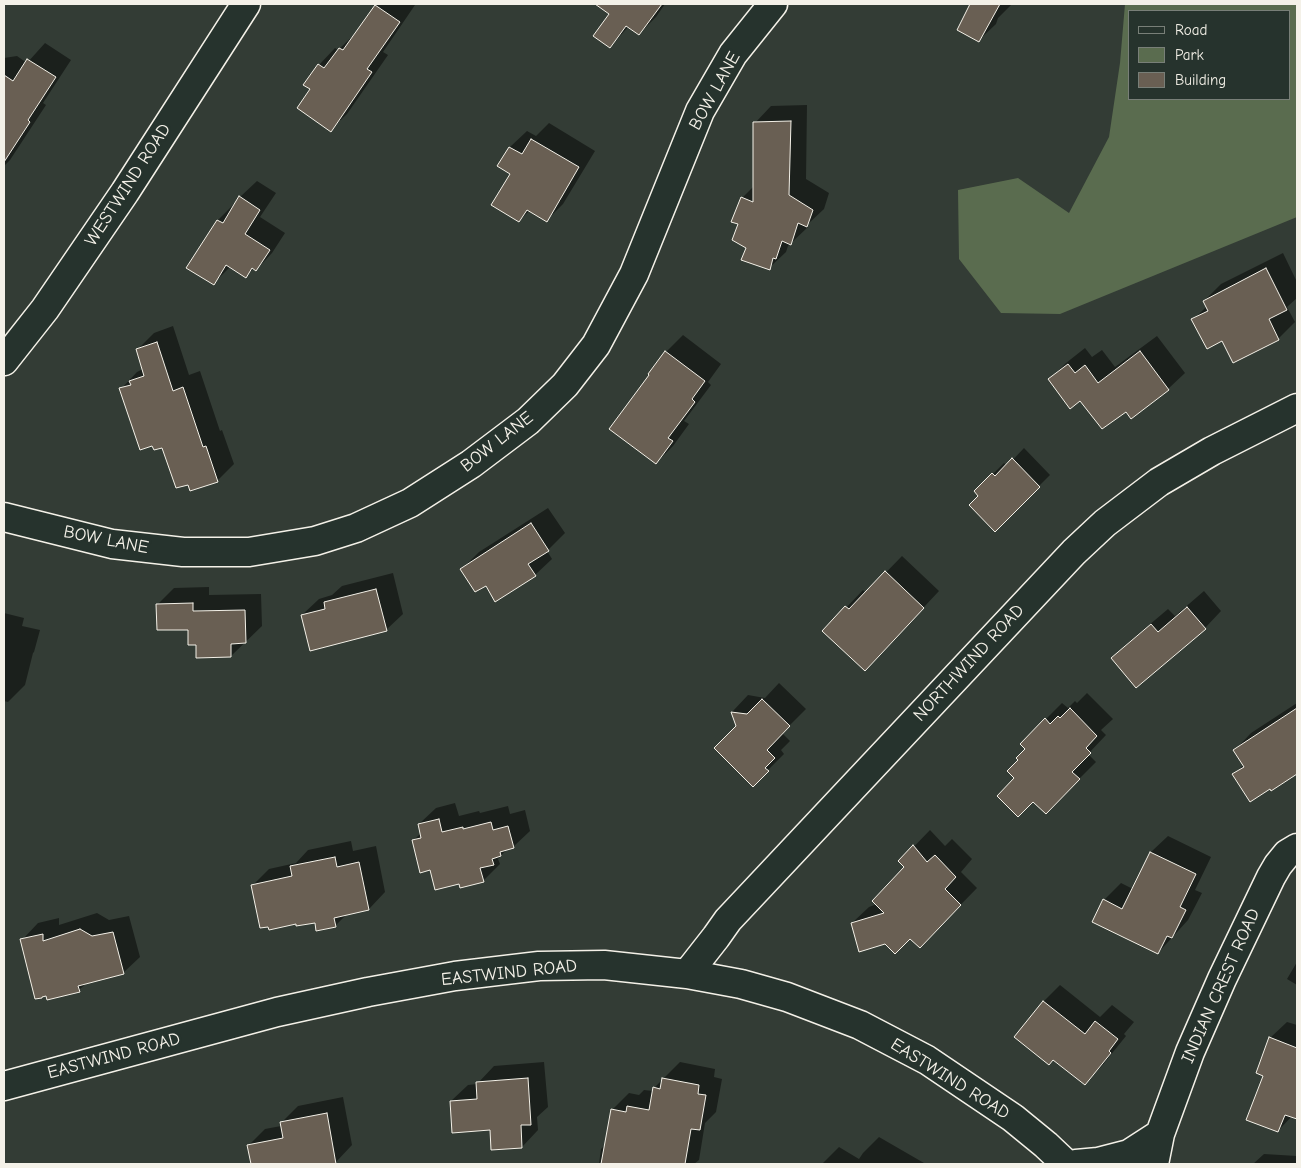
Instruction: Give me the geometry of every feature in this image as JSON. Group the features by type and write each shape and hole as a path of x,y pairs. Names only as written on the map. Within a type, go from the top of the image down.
{"street":[{"name":"WESTWIND ROAD","path":"4,361 45,309 125,192 246,4"},
{"name":"BOW LANE","path":"4,517 112,544 183,552 249,552 315,541 356,528 410,503 477,460 528,421 565,385 596,345 634,274 700,111 733,54 773,4"},
{"name":"NORTHWIND ROAD","path":"686,974 728,920 1074,552 1105,523 1159,482 1297,408"},
{"name":"INDIAN CREST ROAD","path":"1154,1164 1160,1134 1190,1052 1222,979 1271,877 1278,865 1288,854 1297,848"},
{"name":"EASTWIND ROAD","path":"4,1086 277,1012 368,992 455,976 539,966 604,965 686,974 741,984 787,997 860,1025 927,1060 1013,1118 1066,1164"},
{"path":"1076,1164 1098,1162 1129,1154 1160,1134"}],"green space":[{"path":"1125,4 1297,4 1297,217 1060,314 1001,313 959,259 958,190 1018,178 1069,213 1109,137 1120,63"}],"building":[{"path":"595,4 662,4 639,35 626,26 610,48 593,36 609,14"},
{"path":"970,4 1000,4 979,42 957,30"},
{"path":"375,5 400,22 367,69 372,72 331,132 297,108 310,89 303,85 318,64 324,68 339,48 343,50"},
{"path":"27,59 56,77 4,162 4,75 13,81"},
{"path":"791,121 789,195 813,210 807,227 798,223 791,245 782,241 776,259 773,258 770,270 741,260 746,248 732,240 738,224 731,222 741,197 753,202 753,122"},
{"path":"531,139 579,167 547,222 527,210 519,222 491,205 510,174 497,166 509,147 522,154"},
{"path":"239,196 260,210 245,234 270,250 256,271 252,268 246,278 226,265 214,285 186,268 217,220 223,223"},
{"path":"1266,268 1287,310 1269,319 1279,340 1233,363 1222,341 1207,349 1191,319 1208,311 1203,301"},
{"path":"157,342 173,391 183,387 203,447 206,446 218,482 190,491 188,485 176,488 162,448 154,450 152,446 140,450 119,388 131,385 129,381 144,376 136,349"},
{"path":"665,351 705,381 692,399 695,402 668,438 673,441 656,464 609,429"},
{"path":"1140,351 1169,390 1131,419 1126,412 1102,429 1080,401 1070,409 1048,379 1068,364 1075,373 1085,365 1098,383"},
{"path":"1012,458 1040,487 995,532 969,505 978,496 974,491 992,473 995,476"},
{"path":"531,523 549,551 528,564 536,576 495,602 486,586 475,592 460,569"},
{"path":"885,571 924,608 865,671 822,631 845,606 849,609"},
{"path":"376,589 387,631 310,651 301,615 325,609 324,602"},
{"path":"193,603 193,611 245,610 246,643 231,644 231,657 196,658 196,645 188,645 188,630 157,630 156,604"},
{"path":"1187,607 1206,629 1136,688 1111,658 1151,624 1158,632"},
{"path":"762,699 790,726 767,750 775,758 765,768 769,771 753,787 714,748 736,726 731,712 747,714"},
{"path":"1070,708 1097,736 1086,748 1091,753 1072,772 1080,779 1046,814 1033,802 1018,817 997,796 1014,778 1007,771 1018,760 1016,758 1025,749 1020,744 1045,718 1050,724 1058,716 1060,718"},
{"path":"1297,708 1297,774 1250,802 1232,774 1244,767 1233,750"},
{"path":"439,819 442,832 491,822 493,830 508,826 514,848 500,852 501,856 492,859 494,865 480,868 484,882 460,888 459,884 435,890 430,870 420,873 412,840 421,838 418,824"},
{"path":"913,845 927,862 935,855 956,877 945,889 961,905 920,948 910,939 895,954 885,944 859,952 851,923 884,913 872,901 904,867 898,861"},
{"path":"1150,852 1196,874 1180,907 1186,910 1172,938 1167,936 1158,954 1092,922 1103,899 1122,909"},
{"path":"335,857 337,867 359,862 369,910 334,918 336,927 316,931 315,923 296,926 296,924 269,930 268,927 260,928 251,885 292,876 290,866"},
{"path":"80,929 92,936 113,932 124,974 78,986 80,992 47,1000 46,996 35,999 20,939 43,934 43,941"},
{"path":"1043,1001 1085,1034 1095,1021 1118,1039 1109,1051 1111,1053 1085,1085 1053,1060 1049,1065 1014,1037"},
{"path":"1269,1037 1297,1048 1297,1119 1285,1115 1278,1132 1246,1120 1263,1076 1256,1073"},
{"path":"528,1078 531,1125 521,1125 522,1148 491,1150 490,1130 452,1133 450,1101 477,1099 476,1082"},
{"path":"662,1078 699,1085 698,1094 706,1095 700,1130 691,1129 685,1164 601,1164 611,1109 626,1112 627,1106 649,1110 653,1087 660,1089"},
{"path":"327,1113 336,1164 251,1164 247,1145 283,1138 280,1122"}]}
